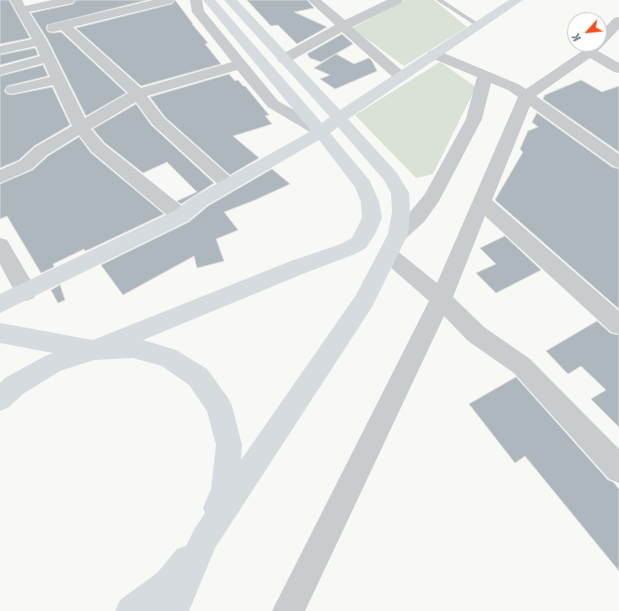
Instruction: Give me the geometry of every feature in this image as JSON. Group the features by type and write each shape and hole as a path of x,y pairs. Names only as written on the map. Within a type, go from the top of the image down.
{"main road":[{"path":"0,399 14,386 53,363 94,350 298,267 348,249 359,243 372,218 370,202 364,185 321,132 208,0"},
{"path":"131,611 168,584 205,538 394,258 398,234 401,212 400,193 391,177 230,0"},
{"path":"0,304 181,216 200,201 321,132 338,118 517,0"},
{"path":"0,333 94,350 133,348 168,357 198,377 219,406 228,445 225,490 173,611"}],"street":[{"path":"69,0 19,5 48,58 81,127 98,148 181,216"},
{"path":"0,50 64,26 133,3 168,0"},
{"path":"196,0 198,12 273,104 321,132"},
{"path":"314,0 401,77"},
{"path":"284,59 387,2"},
{"path":"607,34 619,21"},
{"path":"64,26 138,94 158,121 229,185"},
{"path":"288,611 435,295 482,202 526,96 587,52"},
{"path":"601,52 619,69"},
{"path":"434,54 513,87 619,162"},
{"path":"0,71 48,58"},
{"path":"0,177 26,165 41,152 138,94 241,64"},
{"path":"398,234 417,217 432,198 474,119 485,76"},
{"path":"12,90 58,79"},
{"path":"482,202 619,325"},
{"path":"0,244 26,292"},
{"path":"394,258 476,334 522,366 619,469"}],"lane":[{"path":"439,0 478,25"}],"shaded area":[{"path":"405,0 434,0 467,27 404,66 352,28"},
{"path":"440,62 476,87 433,174 416,178 355,115"}],"building":[{"path":"0,0 9,0 30,38 0,44"},
{"path":"76,0 147,0 47,25 46,28 48,32 61,32 126,93 86,116 48,40 31,13 73,4"},
{"path":"175,0 208,43 205,44 221,64 141,86 76,28 172,4"},
{"path":"247,0 307,0 314,8 294,12 327,27 297,44 278,25 271,26"},
{"path":"342,34 353,44 321,62 310,58 307,54"},
{"path":"35,48 38,55 0,65 0,55"},
{"path":"336,54 354,64 369,58 377,71 335,89 320,79 330,75 314,68"},
{"path":"43,65 48,76 7,86 4,91 7,94 12,95 52,87 70,125 34,146 19,160 0,168 0,76"},
{"path":"229,74 235,81 238,80 243,86 245,86 269,115 265,116 272,124 233,136 259,158 230,175 165,117 150,97"},
{"path":"581,80 602,92 619,86 619,152 543,99 545,95"},
{"path":"136,104 151,125 214,183 181,204 177,201 197,192 167,162 143,173 105,143 93,129"},
{"path":"537,113 612,167 619,169 619,309 495,200 523,152 520,149 528,131 538,127 532,122"},
{"path":"79,137 91,153 164,214 90,249 85,251 84,249 53,264 54,267 41,273 7,216 0,219 0,184 33,170 48,156"},
{"path":"272,169 290,184 224,212 238,230 216,239 224,261 197,268 194,256 123,295 101,265 189,222 208,206"},
{"path":"505,236 541,270 496,293 476,273 496,264 480,248"},
{"path":"60,285 65,300 58,303 51,290"},
{"path":"597,321 610,333 619,335 619,427 591,399 606,390 581,366 568,374 546,351"},
{"path":"516,377 608,480 613,482 619,489 619,571 525,456 515,463 469,404"}]}
